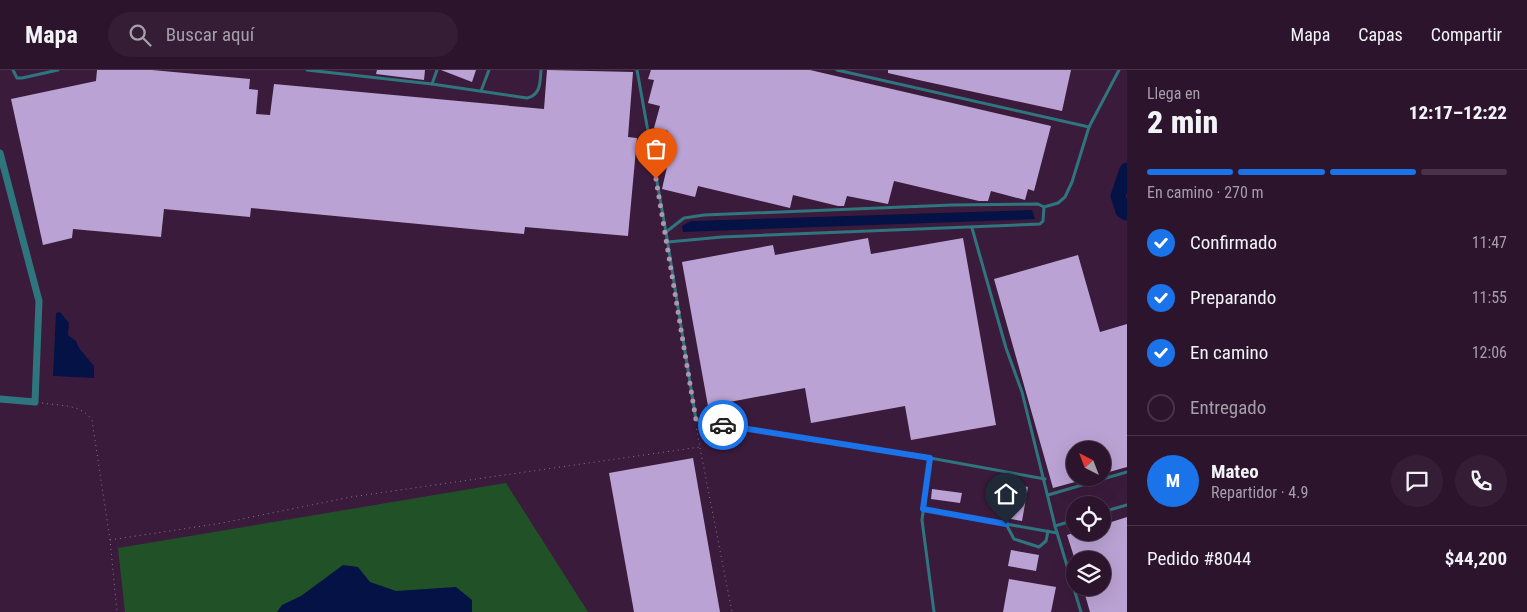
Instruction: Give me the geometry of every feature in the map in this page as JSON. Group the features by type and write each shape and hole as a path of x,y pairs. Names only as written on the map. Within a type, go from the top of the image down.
{"street":[{"path":"0,153 39,301 35,402 0,399"}],"lane":[{"path":"14,70 17,78 58,70"},
{"path":"307,70 432,84 527,98 533,97 538,92 541,70"},
{"path":"432,84 437,70"},
{"path":"481,92 489,70"},
{"path":"637,70 668,242 696,420 930,458 1045,479"},
{"path":"837,70 1089,127"},
{"path":"666,232 684,218 704,215 952,205 1038,204 1044,207 1058,203 1065,197 1072,182 1089,127 1119,70"},
{"path":"668,242 722,237 1040,224 1044,221 1044,207"},
{"path":"972,228 989,293 1022,392 1045,479 1055,526 1081,612"},
{"path":"930,458 922,527 934,612"},
{"path":"1048,495 1127,472"},
{"path":"1111,509 1127,505"},
{"path":"923,509 1057,533"},
{"path":"1055,526 1066,523"},
{"path":"1006,524 1014,539 1039,547 1046,540 1048,531"}],"path":[{"path":"35,402 79,408 86,412 92,420 110,540 117,612"},
{"path":"696,420 732,612"},
{"path":"110,540 222,523 351,498 700,447"}],"green space":[{"path":"506,483 588,612 125,612 118,548"}],"shaded area":[{"path":"1032,210 1035,219 683,232 682,226 691,221"},
{"path":"60,312 69,323 68,335 76,341 79,348 94,366 94,378 53,376 56,313"},
{"path":"343,565 358,567 370,582 396,591 456,587 472,600 472,612 277,612 282,605 301,596"}],"building":[{"path":"97,70 152,70 250,79 249,89 258,90 256,114 270,115 274,84 544,109 547,70 633,72 628,137 637,138 628,236 525,227 524,234 251,208 250,217 164,209 161,237 73,229 72,238 43,245 11,99 96,81"},
{"path":"377,70 425,70 424,80 376,74"},
{"path":"441,70 476,70 472,82"},
{"path":"651,70 810,70 1051,126 1034,191 1028,189 1025,200 991,191 988,201 979,201 894,181 888,204 847,196 844,206 838,206 793,195 790,208 698,186 695,197 662,189 667,167 661,166 668,131 654,128 660,106 648,103 654,80 648,79"},
{"path":"888,70 1071,70 1062,111 888,73"},
{"path":"868,238 871,254 963,238 996,425 911,440 905,406 811,423 805,388 708,406 682,262 773,245 775,255"},
{"path":"1078,255 1100,332 1127,324 1127,467 1111,471 1111,441 1066,441 1066,484 1053,488 994,279"},
{"path":"693,458 720,612 634,612 609,473"},
{"path":"1018,485 1028,487 1022,521 1011,519"},
{"path":"932,489 962,493 960,503 931,499"},
{"path":"1127,517 1127,612 1090,612 1085,596 1111,596 1111,551 1072,551 1069,541 1111,541 1111,522"},
{"path":"1011,550 1039,555 1036,571 1008,566"},
{"path":"1009,579 1056,587 1051,612 1003,612"}],"waterway":[{"path":"1127,170 1118,196 1123,211 1127,213"}],"way so far":[{"path":"656,179 666,232 683,353 696,420 723,425"}],"route":[{"path":"723,425 930,458 923,509 1006,524"}]}
